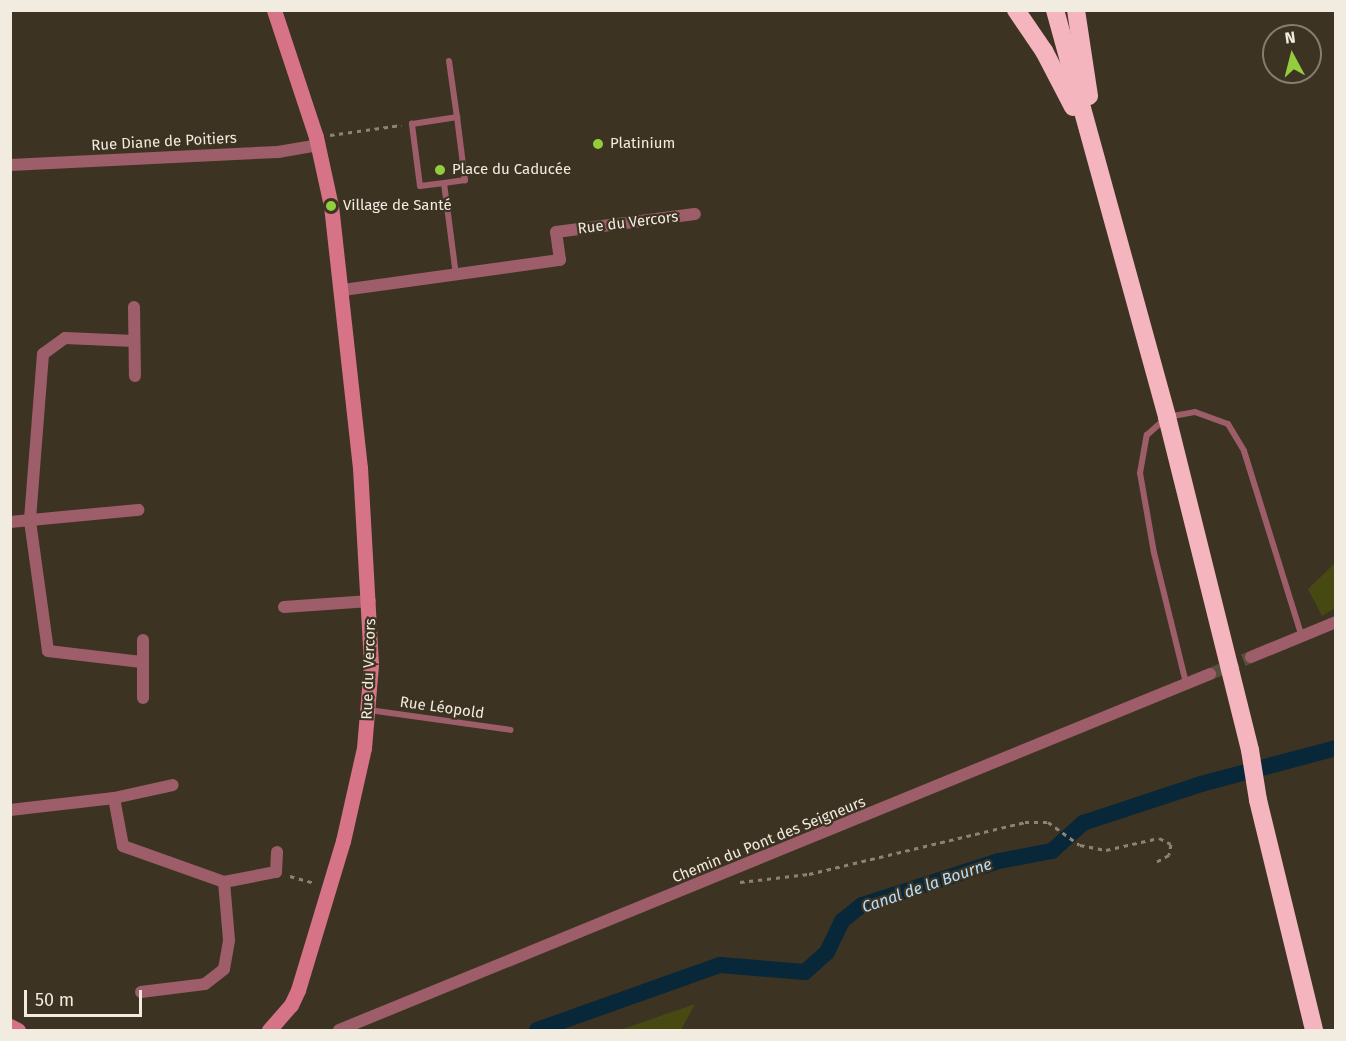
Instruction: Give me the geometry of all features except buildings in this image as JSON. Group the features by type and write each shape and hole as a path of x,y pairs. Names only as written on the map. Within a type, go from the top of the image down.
{"highway":[{"path":"1016,10 1060,80 1100,175"},
{"path":"1055,10 1167,417 1250,750 1258,800 1314,1030"},
{"path":"1076,10 1100,175"},
{"path":"1250,750 1268,797 1325,1030"}],"street":[{"name":"Rue du Vercors","path":"269,1030 291,1005 298,990 358,782 369,710 370,601 343,290 318,141 274,10"},
{"name":"Rue Diane de Poitiers","path":"10,165 278,152 318,141"},
{"name":"Rue du Vercors","path":"343,290 560,260 556,232 695,214"},
{"path":"134,307 135,376"},
{"path":"134,341 65,339 43,354 30,521 48,651 141,662"},
{"path":"10,522 138,510"},
{"path":"284,608 370,601"},
{"path":"1251,657 1302,638 1335,622"},
{"path":"143,640 141,662 143,698"},
{"name":"Chemin du Pont des Seigneurs","path":"339,1030 1209,674"},
{"path":"10,810 114,798 173,785"},
{"path":"114,798 123,846 224,882 276,872 278,852"},
{"path":"141,992 204,984 224,969 229,940 224,882"},
{"path":"10,1026 18,1030"}],"lane":[{"path":"449,61 457,117 465,180 420,186 412,123 457,117"},
{"path":"444,183 456,275"},
{"path":"1186,684 1154,553 1140,473 1147,435 1167,417 1195,412 1228,423 1244,451 1302,638"},
{"name":"Rue Léopold","path":"369,710 511,730"}],"path":[{"path":"318,141 412,123"},
{"path":"733,883 809,874 1025,822 1048,822 1080,845 1106,850 1159,838 1171,844 1168,855 1154,863"},
{"path":"276,872 329,887"}],"shaded area":[{"path":"1335,563 1335,608 1322,616 1308,589"},
{"path":"695,1004 681,1030 620,1030"}],"waterway":[{"name":"Canal de la Bourne","path":"537,1030 720,965 805,972 827,952 842,921 862,905 999,861 1052,851 1083,823 1201,784 1336,748"}],"tunnel":[{"path":"1210,674 1251,657"}],"place":[{"name":"Platinium","path":"598,144"},
{"name":"Place du Caducée","path":"440,170"},
{"name":"Village de Santé","path":"331,206"}]}
